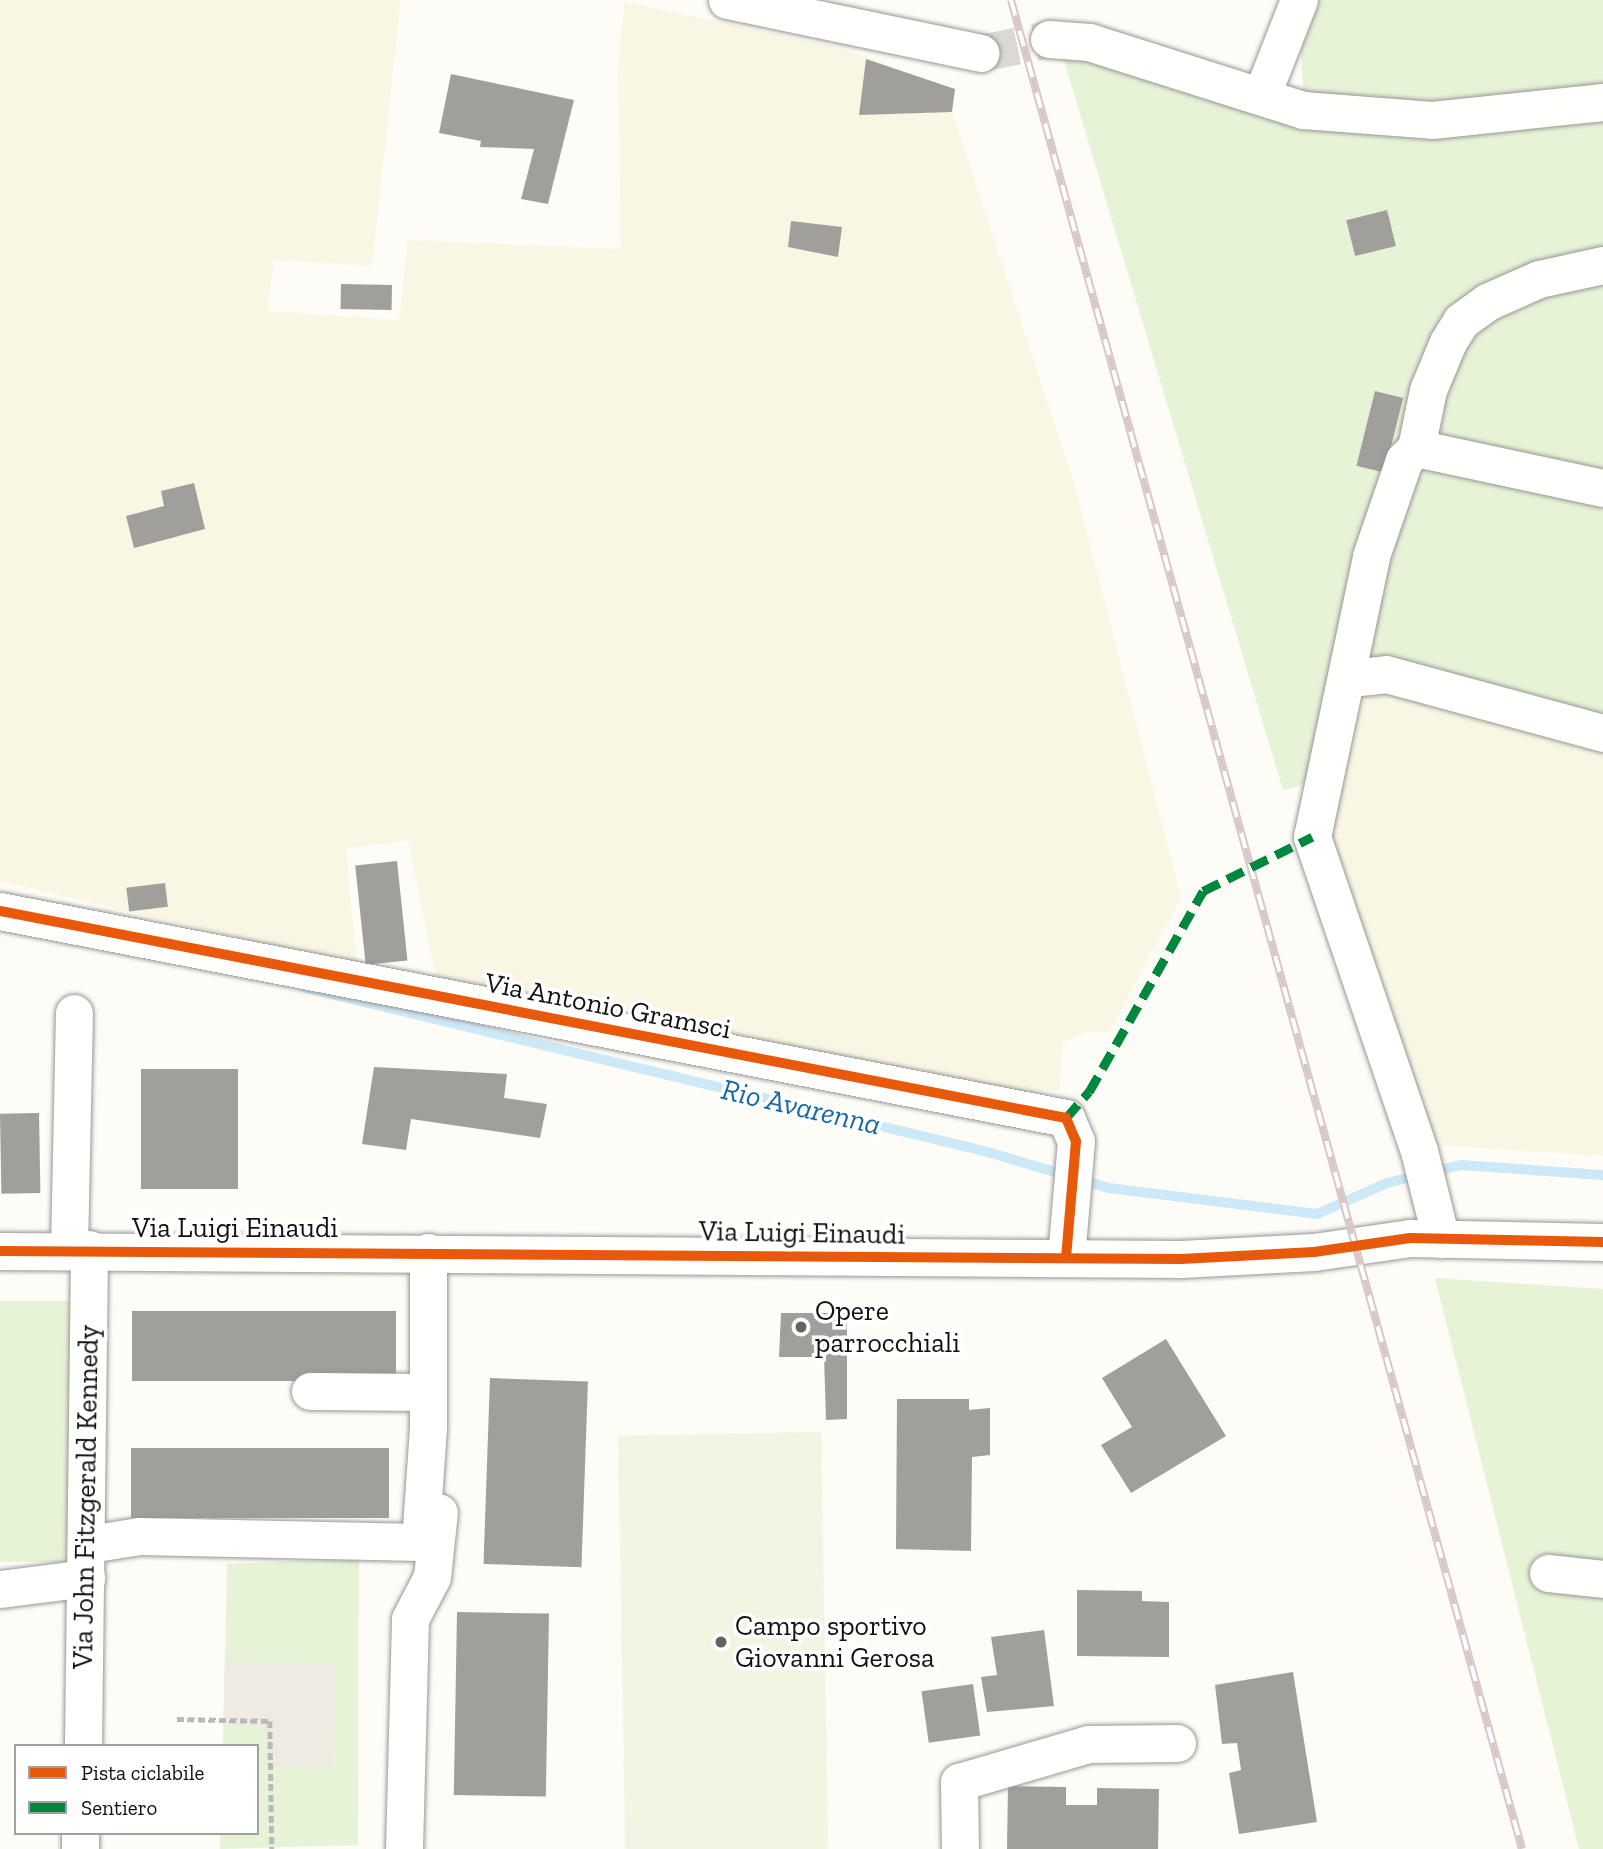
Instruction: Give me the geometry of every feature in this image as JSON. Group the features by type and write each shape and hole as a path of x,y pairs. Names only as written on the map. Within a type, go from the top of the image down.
{"street":[{"path":"727,0 981,52"},
{"path":"1262,94 1299,0"},
{"path":"1049,40 1089,42 1150,66 1262,94 1303,110 1432,120 1603,102"},
{"path":"1441,1239 1419,1150 1312,837 1350,678 1371,556 1404,460 1416,448 1428,390 1461,321 1539,279 1603,265"},
{"path":"1416,448 1603,488"},
{"path":"1350,678 1387,674 1603,733"},
{"name":"Via Antonio Gramsci","path":"0,911 1066,1118 1076,1141 1065,1244"},
{"name":"Via John Fitzgerald Kennedy","path":"74,1013 87,1561 83,1744"},
{"name":"Via Luigi Einaudi","path":"0,1251 435,1252 1065,1244 1181,1259 1441,1239 1603,1241"},
{"path":"0,1589 87,1561 139,1536 420,1542 435,1252"},
{"path":"404,1849 411,1619 432,1577 438,1542 435,1252"},
{"path":"310,1391 428,1392"},
{"path":"1548,1573 1603,1579"},
{"path":"960,1849 959,1782 1088,1744 1177,1743"}],"path":[{"path":"177,1719 270,1721 272,1849"}],"shaded area":[{"path":"0,0 401,0 372,266 274,260 267,311 399,320 408,240 621,249 618,72 624,2 838,47 955,89 952,112 1074,483 1181,898 1109,1032 1088,1032 1062,1043 1060,1090 1018,1093 436,977 408,840 346,849 357,966 0,881"},
{"path":"1367,689 1603,747 1603,1156 1435,1145 1324,826"},
{"path":"225,1661 336,1663 333,1768 265,1767 266,1727 223,1726"}],"green space":[{"path":"1313,0 1603,0 1603,93 1423,107 1304,102 1300,38"},
{"path":"1062,54 1236,103 1603,112 1603,714 1341,651 1310,783 1283,790"},
{"path":"1435,1278 1603,1289 1603,1849 1579,1849"},
{"path":"0,1301 78,1301 78,1562 0,1562"},
{"name":"Campo sportivo Giovanni Gerosa","path":"821,1432 828,1849 625,1849 618,1436"},
{"path":"359,1559 358,1845 220,1849 220,1835 259,1835 259,1744 223,1744 227,1564"}],"building":[{"path":"866,59 955,89 952,112 859,115"},
{"path":"451,74 574,100 548,204 521,199 534,149 480,147 481,141 439,133"},
{"path":"1387,210 1396,246 1355,256 1346,220"},
{"path":"791,221 842,227 838,257 788,247"},
{"path":"341,284 392,285 392,310 341,309"},
{"path":"1375,391 1403,398 1385,473 1356,466"},
{"path":"194,483 205,529 134,548 126,516 164,506 161,491"},
{"path":"397,861 407,960 366,965 355,865"},
{"path":"165,883 168,907 129,912 126,888"},
{"path":"374,1067 507,1074 504,1098 547,1104 540,1138 411,1119 406,1150 362,1144"},
{"path":"141,1069 238,1069 238,1189 141,1189"},
{"path":"39,1113 40,1193 1,1194 0,1114"},
{"path":"132,1311 396,1311 396,1381 132,1381"},
{"path":"781,1313 847,1313 847,1419 826,1420 824,1357 779,1357"},
{"path":"1166,1339 1226,1436 1131,1493 1101,1445 1132,1427 1102,1378"},
{"path":"490,1378 588,1381 581,1567 484,1564"},
{"path":"897,1399 969,1399 969,1410 990,1408 990,1455 972,1457 971,1551 896,1549"},
{"path":"131,1448 389,1448 389,1518 131,1518"},
{"path":"1077,1590 1142,1591 1142,1601 1169,1602 1169,1657 1077,1656"},
{"path":"457,1612 549,1614 546,1797 454,1795"},
{"path":"1044,1630 1054,1706 987,1712 981,1677 997,1675 991,1637"},
{"path":"1293,1672 1317,1822 1239,1834 1229,1773 1241,1770 1237,1743 1222,1744 1215,1685"},
{"path":"973,1684 980,1735 929,1743 922,1691"},
{"path":"1008,1786 1066,1787 1066,1805 1097,1805 1097,1788 1159,1789 1158,1849 1007,1849"}],"waterway":[{"name":"Rio Avarenna","path":"306,988 984,1151 1109,1188 1317,1214 1387,1183 1461,1165 1603,1175"}],"tunnel":[{"path":"981,53 1049,39"}],"railway":[{"path":"1011,0 1522,1849"}],"marked path":[{"path":"1066,1118 1089,1092 1203,891 1312,837"}],"cycle path":[{"path":"0,911 1066,1118 1076,1141 1066,1258"},
{"path":"0,1251 1181,1259 1314,1252 1410,1238 1603,1242"}],"place":[{"name":"Opere parrocchiali","path":"801,1327"},
{"name":"Campo sportivo Giovanni Gerosa","path":"721,1642"}]}
